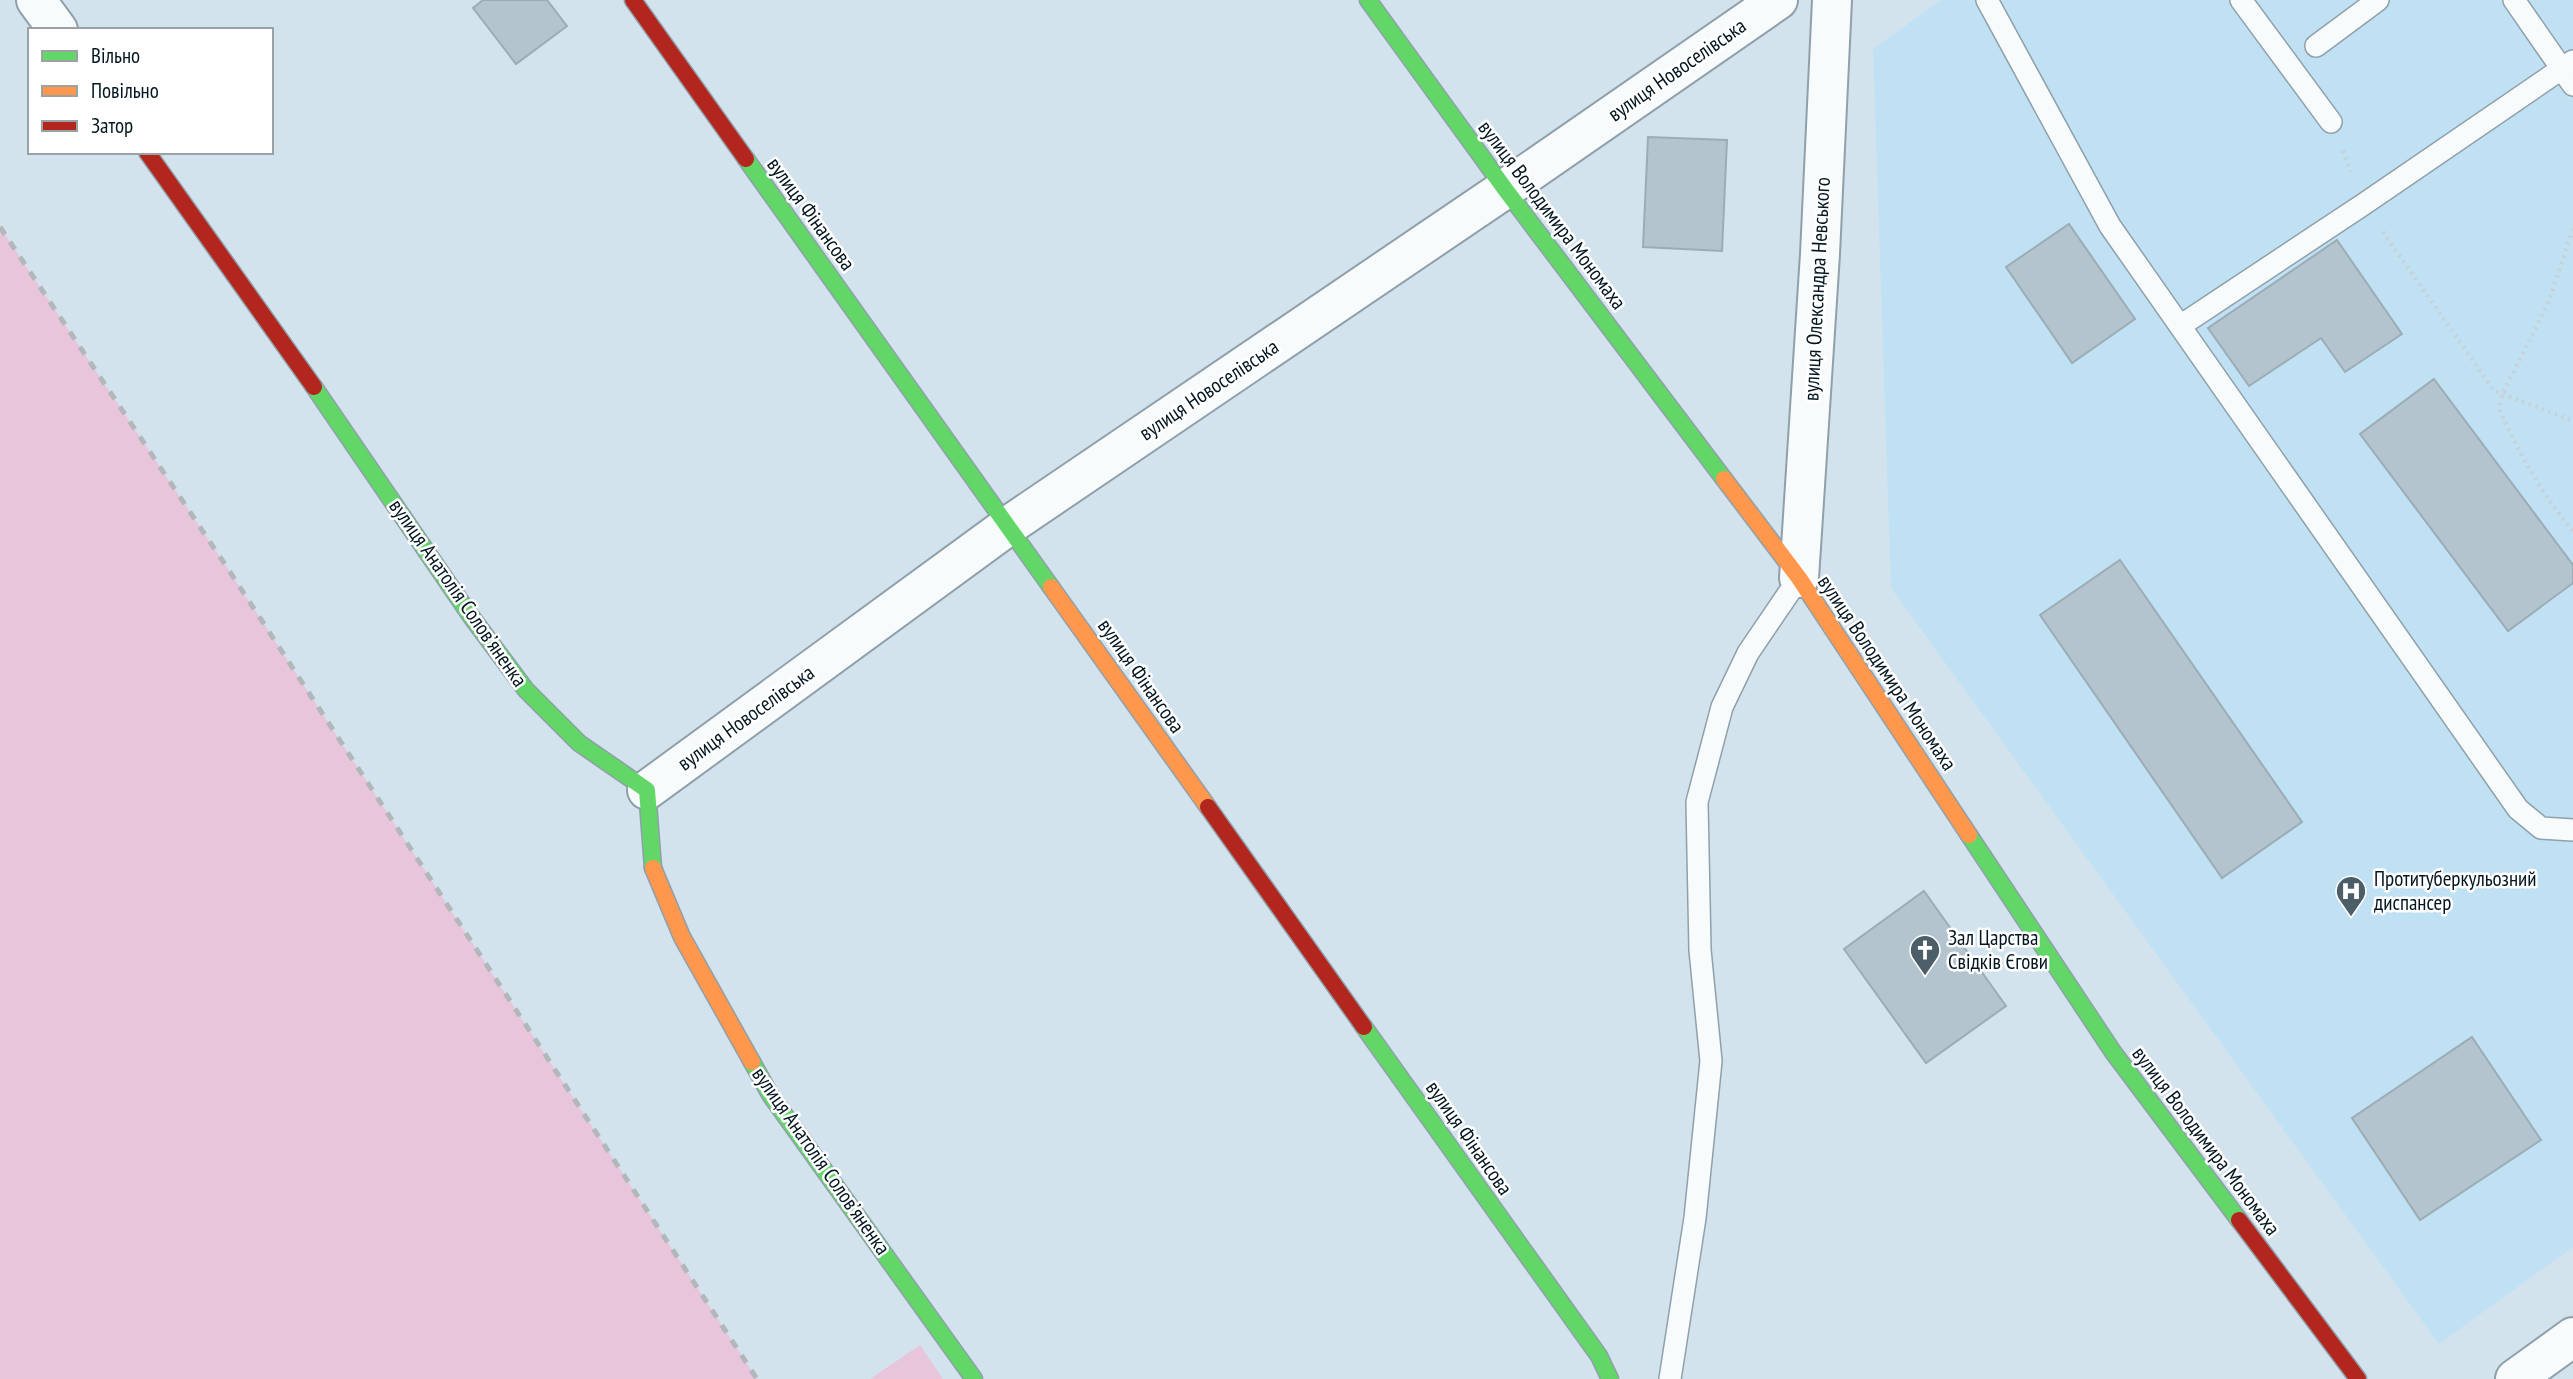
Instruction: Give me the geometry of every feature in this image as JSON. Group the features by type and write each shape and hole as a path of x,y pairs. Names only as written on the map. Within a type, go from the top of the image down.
{"street":[{"path":"36,0 57,28"},
{"name":"вулиця Фінансова","path":"633,0 1599,1356 1610,1379"},
{"name":"вулиця Володимира Мономаха","path":"1368,0 1505,189 1799,578 2113,1052 2358,1379"},
{"name":"вулиця Новоселівська","path":"647,790 1008,526 1778,0"},
{"name":"вулиця Олександра Невського","path":"1799,578 1820,254 1832,0"},
{"name":"вулиця Анатолія Соловʼяненка","path":"148,154 271,322 470,615 526,690 579,743 647,790 653,872 688,949 771,1097 974,1379"},
{"path":"2515,1379 2573,1338"}],"lane":[{"path":"1987,0 2110,226 2518,809 2540,828 2573,830"},
{"path":"2241,0 2331,121"},
{"path":"2316,47 2378,0"},
{"path":"2180,326 2569,72 2514,0"},
{"path":"1670,1379 1695,1218 1711,1061 1700,950 1697,802 1721,707 1748,653 1799,578"}],"path":[{"path":"2573,229 2549,301 2502,395 2499,408 2514,443 2553,506 2573,532"},
{"path":"2502,395 2573,421"}],"shaded area":[{"name":"Протитуберкульозний диспансер","path":"1941,0 2573,0 2573,1247 2439,1344 1891,588 1873,49"},
{"path":"0,227 230,572 757,1379 0,1379"},
{"path":"920,1345 943,1379 870,1379"}],"building":[{"path":"483,0 547,0 567,26 516,64 473,8"},
{"path":"1648,137 1727,140 1722,251 1643,247"},
{"path":"2069,224 2135,319 2072,363 2006,267"},
{"path":"2337,240 2402,334 2345,372 2321,338 2249,386 2208,328"},
{"path":"2434,379 2573,565 2573,583 2508,631 2360,434"},
{"path":"2120,560 2302,822 2222,878 2040,615"},
{"name":"Зал Царства Свідків Єгови","path":"1924,891 2006,1006 1926,1063 1844,949"},
{"path":"2472,1037 2541,1140 2420,1220 2352,1118"}],"railway":[{"path":"0,227 230,572 757,1379"}],"traffic: fast":[{"path":"1368,0 1505,189 1724,479"},
{"path":"746,159 1051,587"},
{"path":"314,387 470,615 526,690 579,743 647,790 653,868"},
{"path":"1969,835 2113,1052 2239,1220"},
{"path":"1364,1027 1599,1356 1610,1379"},
{"path":"752,1062 771,1096 974,1379"}],"traffic: slow":[{"path":"1724,479 1799,578 1969,835"},
{"path":"1051,587 1208,807"},
{"path":"653,868 682,937 752,1062"}],"traffic: jam":[{"path":"633,0 746,159"},
{"path":"148,154 314,387"},
{"path":"1208,807 1364,1027"},
{"path":"2239,1220 2358,1379"}],"place":[{"name":"Протитуберкульозний диспансер","path":"2351,918"},
{"name":"Зал Царства Свідків Єгови","path":"1925,977"}]}
